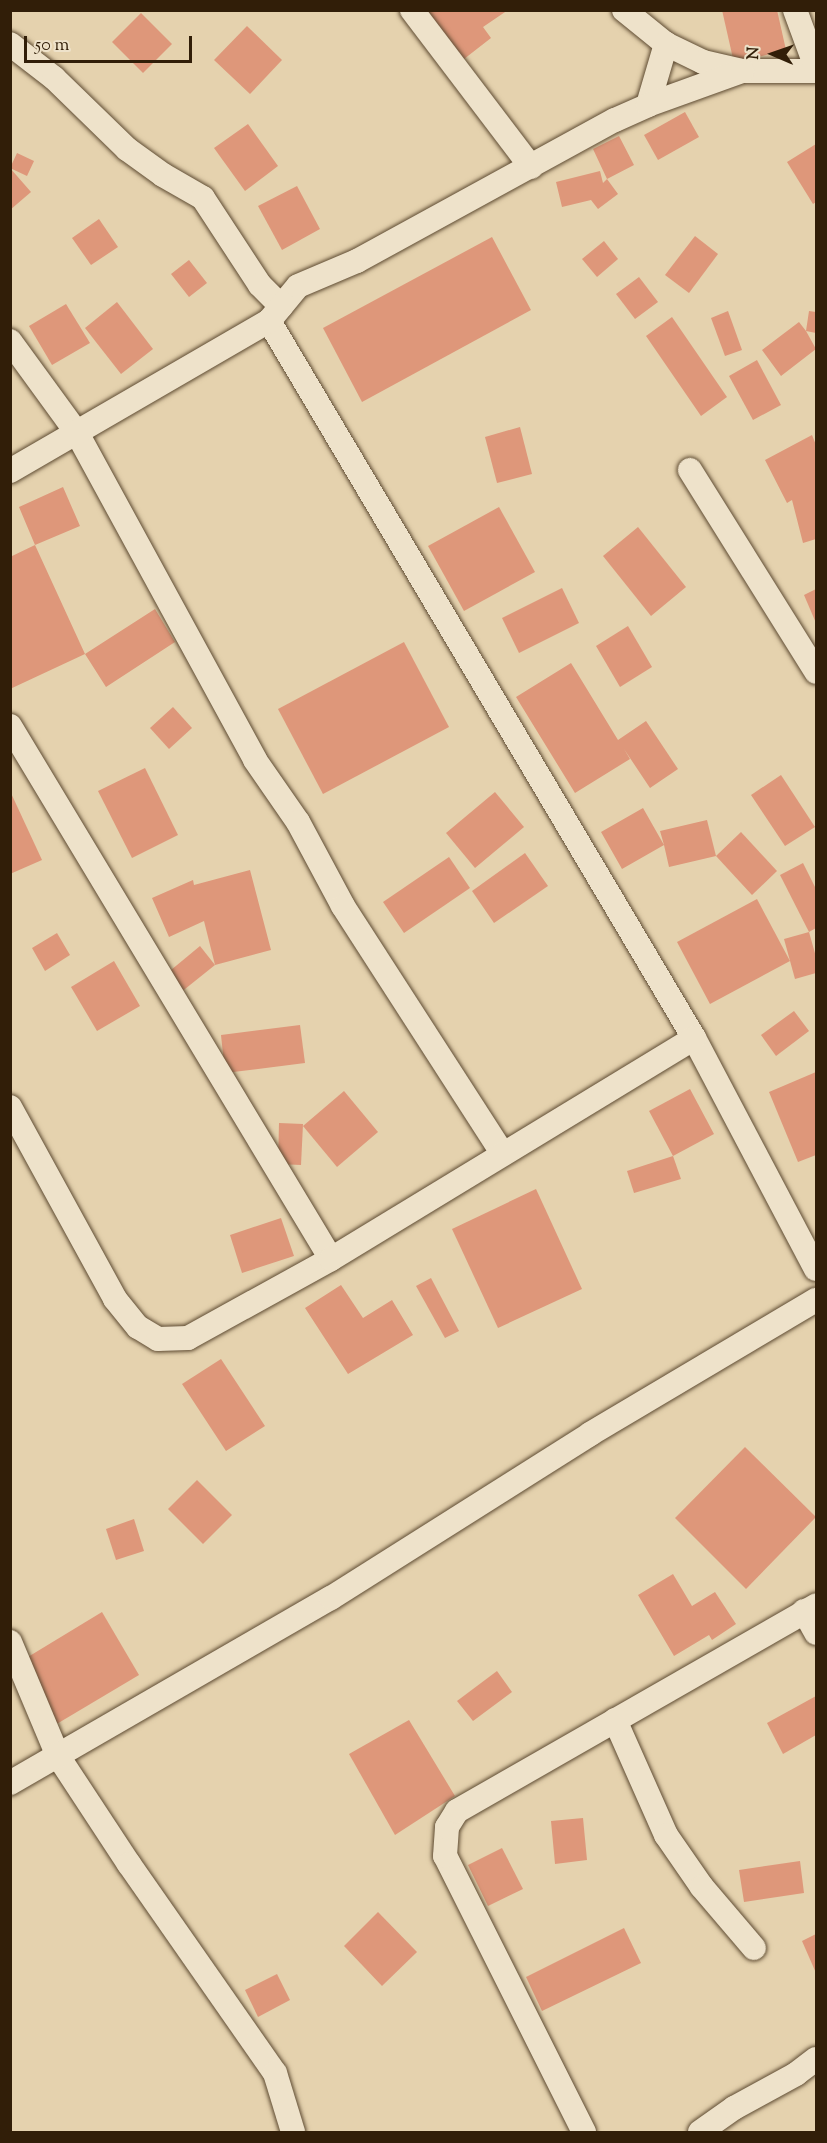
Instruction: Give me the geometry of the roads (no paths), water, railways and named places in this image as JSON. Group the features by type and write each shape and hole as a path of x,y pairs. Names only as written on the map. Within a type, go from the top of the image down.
{"street":[{"path":"412,10 531,167"},
{"path":"624,10 666,44 703,62 741,72 816,69 795,10"},
{"path":"10,44 54,78 127,149 163,175 203,198 260,285 694,1038 816,1269"},
{"path":"648,105 666,44"},
{"path":"10,471 275,314 298,286 357,261 648,105 741,72"},
{"path":"10,341 77,433 255,760 298,822 343,906 503,1154"},
{"path":"690,470 816,672"},
{"path":"10,726 331,1259"},
{"path":"10,1107 115,1299 138,1327 158,1339 188,1338 331,1259 694,1038"},
{"path":"10,1783 331,1598 590,1434 816,1300"},
{"path":"584,2133 445,1856 447,1827 457,1811 810,1608 816,1634"},
{"path":"10,1642 58,1756 129,1864 275,2073 293,2133"},
{"path":"615,1720 666,1835 702,1887 754,1948"},
{"path":"700,2133 734,2108 796,2074 816,2059"}]}
